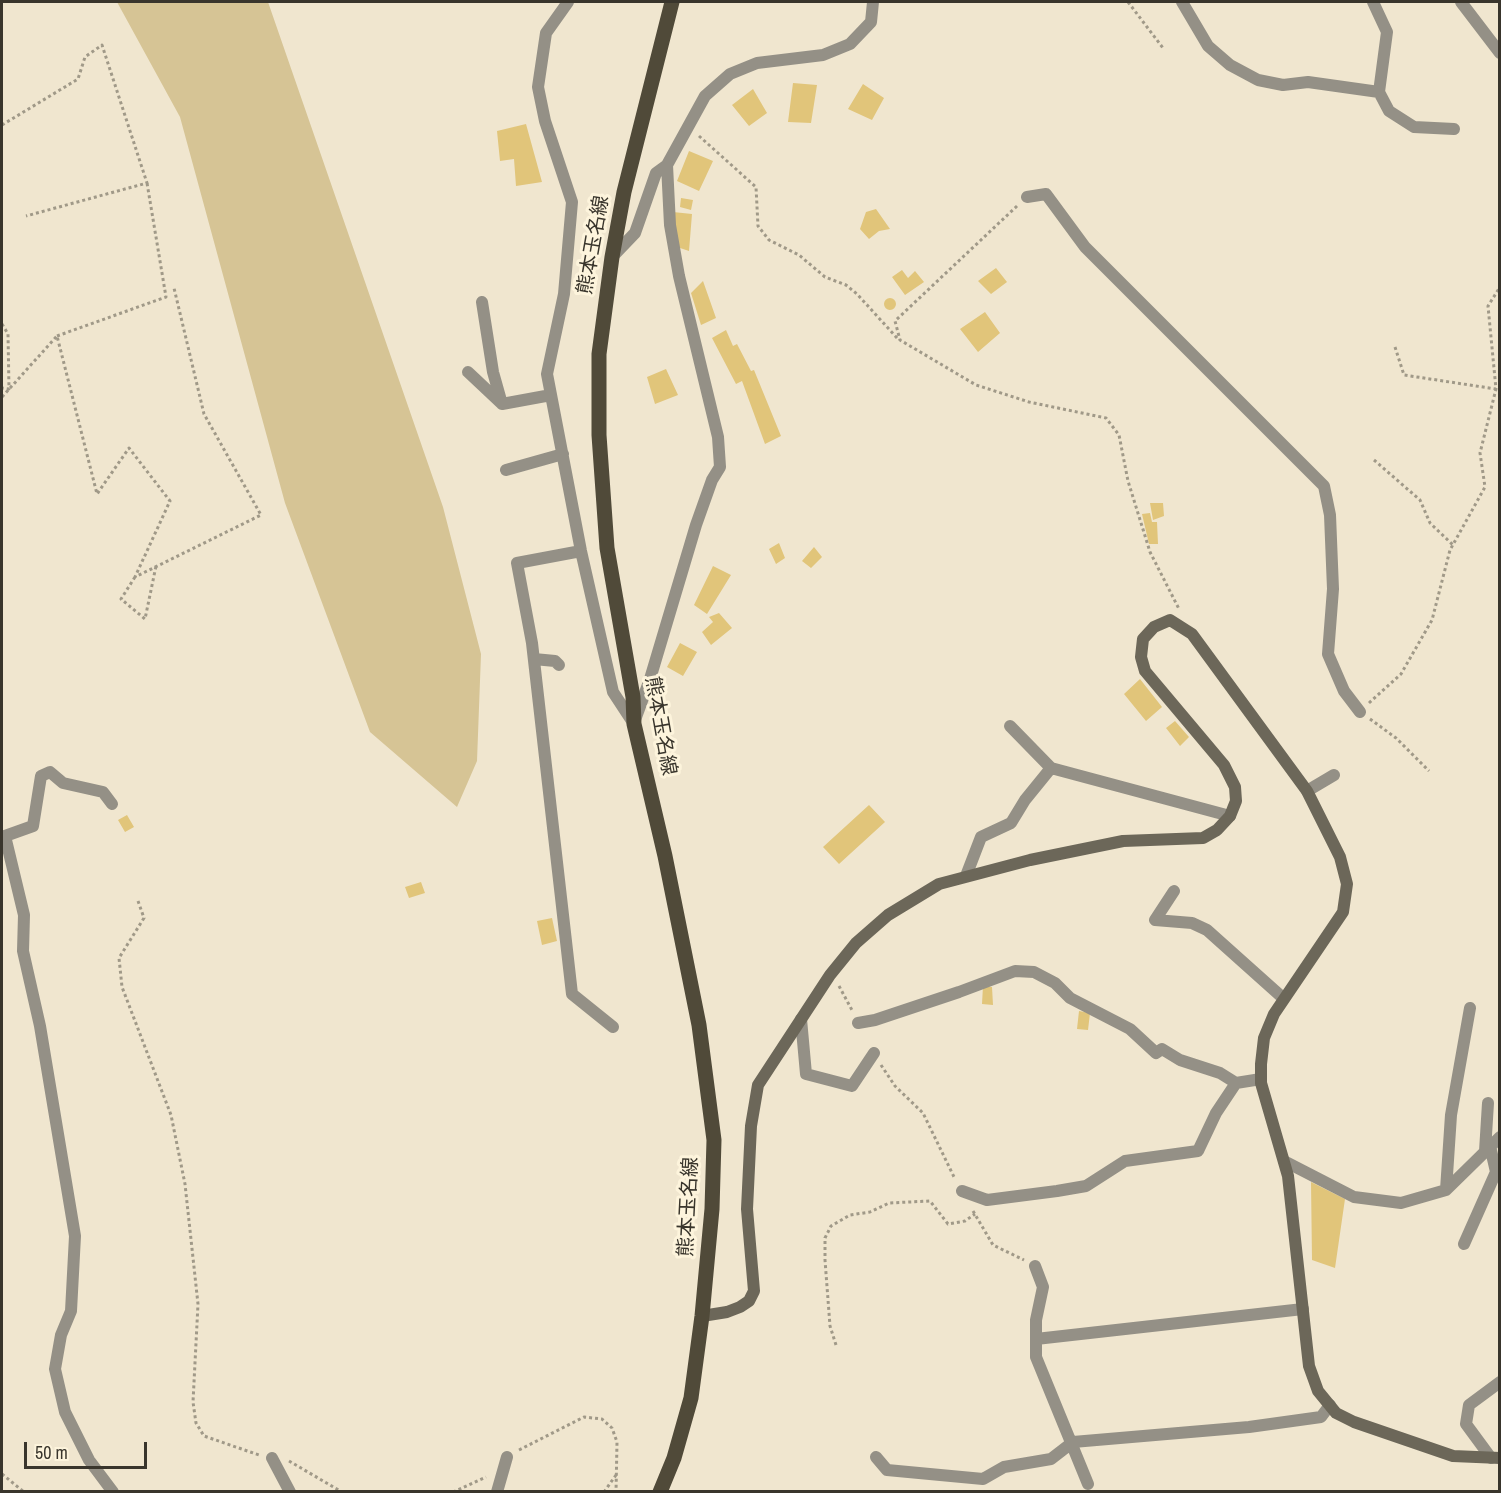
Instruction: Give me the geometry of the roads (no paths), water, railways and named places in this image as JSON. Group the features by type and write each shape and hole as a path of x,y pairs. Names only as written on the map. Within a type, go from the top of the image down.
{"main road":[{"name":"熊本玉名線","path":"660,1491 674,1458 691,1398 702,1316 712,1209 714,1140 699,1025 665,855 634,724 633,697 608,548 599,435 599,354 612,257 624,192 672,2"}],"street":[{"path":"568,2 546,33 538,87 545,121 572,202 564,294 547,374 564,454 580,551 613,692 634,724"},
{"path":"612,257 635,233 656,172 667,165 705,96 730,74 757,63 823,55 850,44 871,22 873,2"},
{"path":"1182,2 1208,46 1230,65 1258,80 1283,85 1308,82 1379,92"},
{"path":"1373,2 1387,32 1379,92 1389,111 1414,127 1454,129"},
{"path":"1461,2 1500,53"},
{"path":"634,724 650,679 696,525 712,480 720,467 718,437 672,236 667,165"},
{"path":"1027,197 1046,194 1085,247 1324,486 1330,515 1333,589 1328,654 1344,691 1360,712"},
{"path":"482,302 493,372 502,404"},
{"path":"468,372 502,404"},
{"path":"502,404 552,395"},
{"path":"506,470 564,454"},
{"path":"580,551 517,563 534,659 572,994 613,1028"},
{"path":"702,1316 727,1312 740,1307 749,1301 754,1291 747,1209 751,1126 758,1085 830,975 856,943 888,915 939,884 1123,841 1203,838 1217,831 1230,816 1236,801 1235,787 1224,765 1145,670 1141,657 1143,639 1154,627 1170,620 1192,634 1308,791 1340,857 1347,884 1343,912 1283,998 1264,1038 1261,1079 1288,1176 1309,1366 1318,1391 1336,1413 1354,1422 1454,1456 1495,1458"},
{"path":"534,659 555,661 559,665"},
{"path":"1010,726 1051,768 1230,816"},
{"path":"966,876 981,837 1011,823 1025,800 1051,768"},
{"path":"112,804 103,792 63,783 50,772 41,776 33,826 3,831 24,915 23,951 40,1026 75,1236 71,1311 61,1335 55,1369 65,1412 89,1460 113,1491"},
{"path":"1308,791 1334,775"},
{"path":"1174,891 1155,920 1192,923 1208,930 1283,998"},
{"path":"858,1023 950,996 1015,970 1034,972 1055,983 1070,998 1130,1029 1156,1053 1162,1049 1180,1060 1220,1072 1236,1083 1261,1079"},
{"path":"1446,1190 1451,1115 1470,1008"},
{"path":"801,1019 806,1074 852,1086 874,1053"},
{"path":"962,1191 987,1200 1057,1191 1086,1186 1125,1161 1198,1151 1216,1113 1236,1083"},
{"path":"1464,1244 1496,1172 1487,1148 1488,1103"},
{"path":"1284,1161 1354,1197 1401,1203 1446,1190 1500,1137"},
{"path":"1035,1266 1044,1287 1036,1320 1036,1357 1088,1484"},
{"path":"1036,1339 1303,1309"},
{"path":"1495,1458 1466,1424 1469,1405 1500,1382"},
{"path":"876,1457 887,1470 983,1479 1004,1467 1051,1459 1072,1442 1249,1427 1321,1417 1329,1405"},
{"path":"497,1491 507,1457"},
{"path":"272,1458 290,1491"}]}
